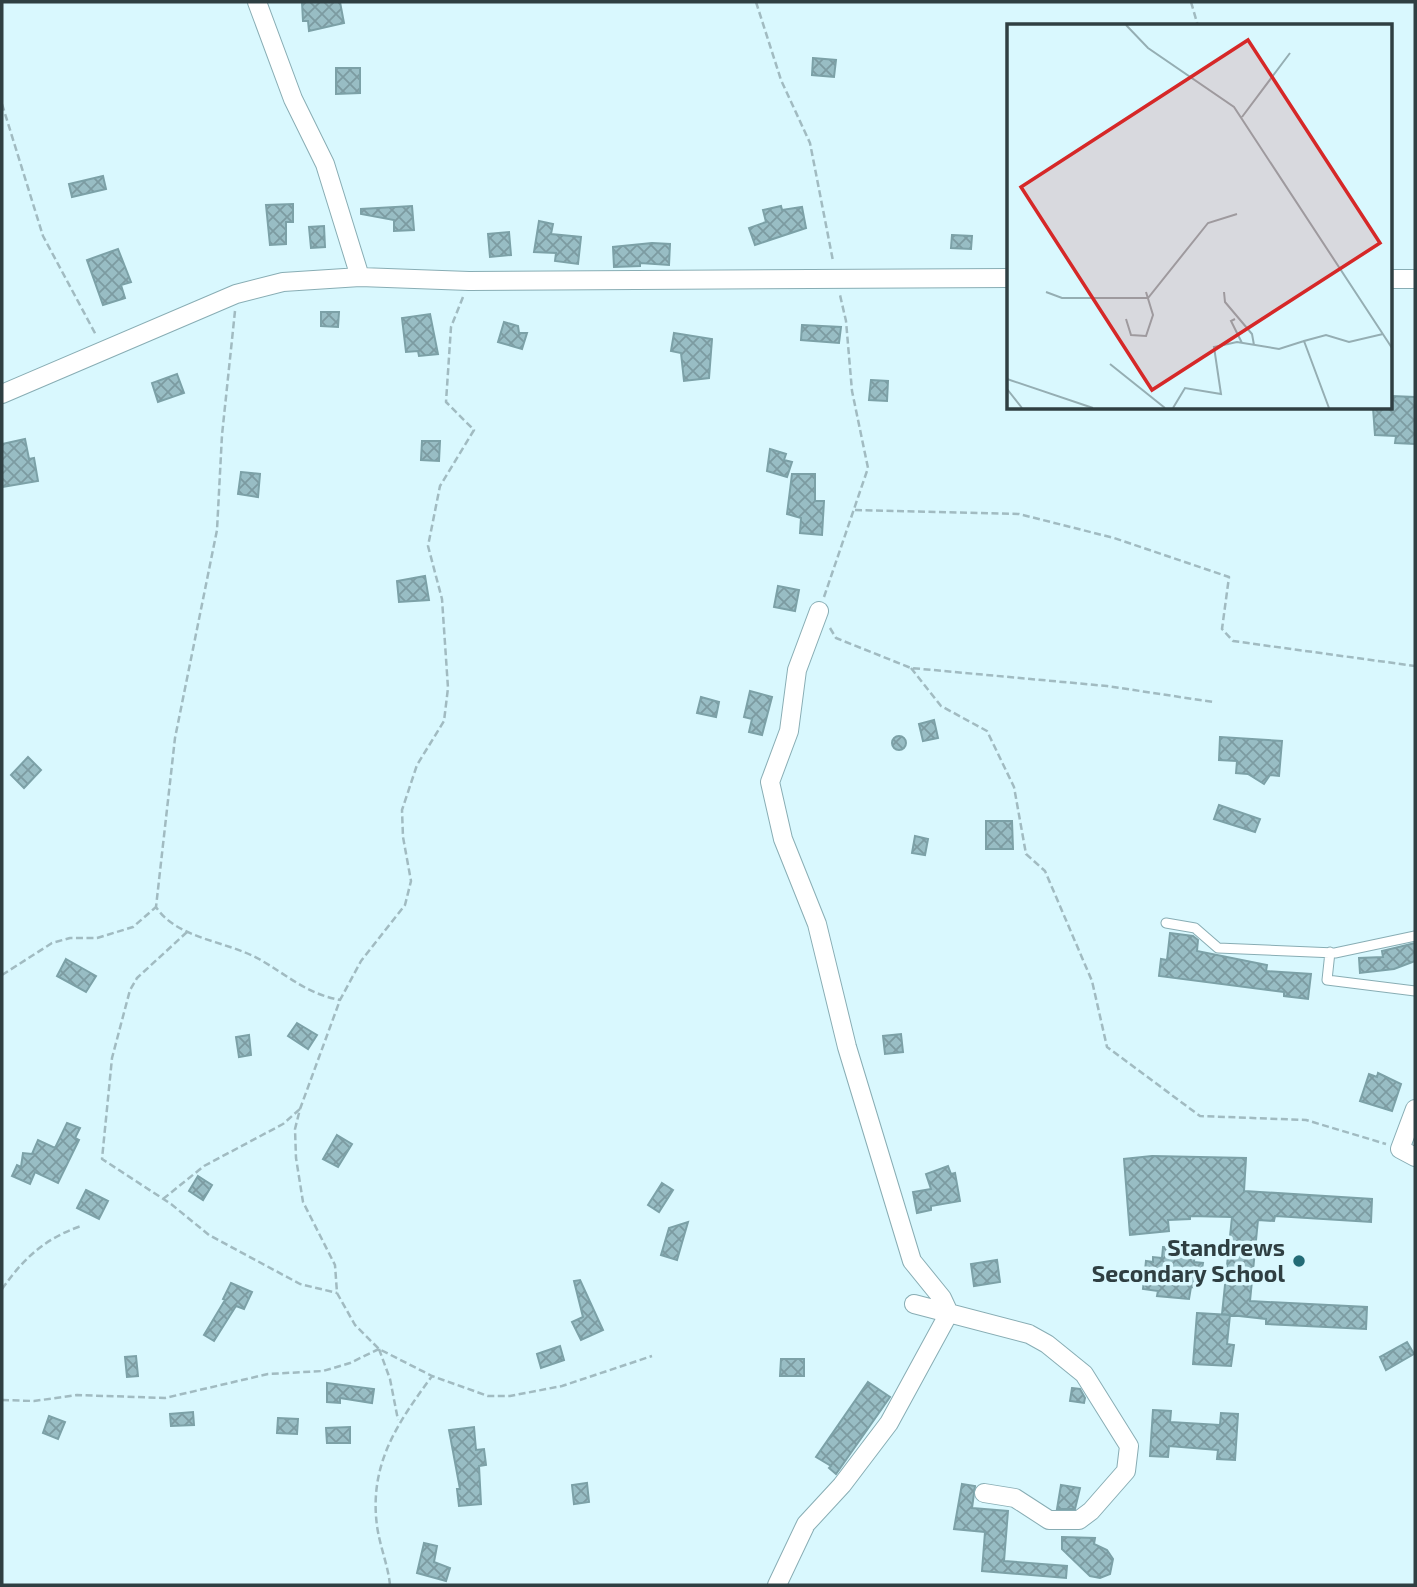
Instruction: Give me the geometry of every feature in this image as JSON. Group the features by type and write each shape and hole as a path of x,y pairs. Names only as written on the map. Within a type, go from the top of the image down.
{"street":[{"path":"257,2 293,99 325,164 359,277"},
{"path":"2,394 236,294 283,282 359,277 469,281 1007,278"},
{"path":"1392,279 1415,279"},
{"path":"819,611 797,670 789,731 769,782 783,839 817,924 847,1047 912,1261 942,1298 949,1313"},
{"path":"1408,1153 1415,1109"},
{"path":"914,1304 1029,1334 1065,1356 1084,1374 1129,1446 1126,1471 1091,1511 1079,1520 1048,1520 1015,1498 984,1493"},
{"path":"777,1585 806,1524 842,1485 889,1423 949,1313"}],"lane":[{"path":"1166,923 1195,928 1217,948 1330,952 1415,936"},
{"path":"1330,952 1326,980 1415,990"}],"path":[{"path":"755,2 781,80 810,143 846,321 852,391 868,468 819,611 836,638 911,667 1107,686 1213,702"},
{"path":"1191,2 1197,24"},
{"path":"2,104 43,236 104,351"},
{"path":"469,281 451,327 446,402 474,430 440,486 428,546 442,599 448,688 444,721 416,765 402,810 403,836 411,881 405,905 362,961 340,1000 300,1109 295,1129 296,1158 303,1202 335,1265 337,1293 355,1325 379,1349 432,1377 488,1396 510,1396 562,1386 652,1356"},
{"path":"236,294 222,435 217,530 175,738 156,907 161,915 187,932 214,939 259,959 298,986 340,1000"},
{"path":"854,510 1019,514 1114,538 1229,577 1222,629 1233,641 1415,666"},
{"path":"911,667 941,706 987,731 1014,787 1026,854 1045,871 1092,981 1107,1047 1200,1116 1306,1119 1408,1153"},
{"path":"2,975 52,943 70,938 97,938 133,927 156,907"},
{"path":"187,932 137,978 130,990 112,1058 101,1152 106,1164 163,1200 201,1230 300,1284 337,1293"},
{"path":"163,1200 204,1166 283,1124 300,1109"},
{"path":"2,1289 36,1247 55,1235 81,1226"},
{"path":"2,1400 34,1401 77,1395 165,1398 268,1374 323,1371 351,1363 379,1349"},
{"path":"379,1349 390,1379 398,1422"},
{"path":"390,1585 375,1506 387,1444 398,1422 432,1377"}],"building":[{"path":"302,2 340,2 344,23 309,31 308,21 303,21"},
{"path":"813,58 836,60 834,77 812,75"},
{"path":"336,68 360,68 360,93 336,94"},
{"path":"103,176 106,189 72,197 69,184"},
{"path":"293,204 293,222 286,222 286,244 270,245 266,205"},
{"path":"412,206 414,230 394,231 394,220 361,214 361,209"},
{"path":"781,206 782,210 802,207 806,228 755,245 749,228 766,222 763,210"},
{"path":"539,221 553,224 551,234 581,237 578,264 555,261 556,253 534,252"},
{"path":"324,226 325,247 311,248 309,227"},
{"path":"509,232 511,255 490,257 488,234"},
{"path":"952,235 972,236 971,249 951,248"},
{"path":"670,244 669,265 640,263 640,266 614,267 613,247"},
{"path":"118,249 131,282 121,285 125,298 103,305 87,260"},
{"path":"321,312 339,312 338,327 321,326"},
{"path":"430,314 438,354 419,356 418,351 406,352 402,318"},
{"path":"504,322 518,326 519,333 527,333 522,349 498,342"},
{"path":"802,325 841,327 839,343 801,340"},
{"path":"674,333 712,339 709,378 684,381 681,353 671,351"},
{"path":"177,374 184,393 158,402 152,383"},
{"path":"871,380 888,381 887,401 869,400"},
{"path":"1392,396 1415,397 1415,444 1395,443 1396,436 1375,435 1373,410 1392,410"},
{"path":"25,439 29,459 34,458 38,481 2,487 2,444"},
{"path":"422,441 440,441 439,461 421,460"},
{"path":"770,449 786,454 784,460 792,462 787,477 767,471"},
{"path":"241,472 260,474 258,497 238,494"},
{"path":"792,474 815,474 815,501 824,501 822,535 800,533 801,518 787,514"},
{"path":"425,576 429,600 399,602 397,581"},
{"path":"778,586 799,590 795,611 774,607"},
{"path":"750,691 772,697 762,735 749,732 752,719 744,717"},
{"path":"701,697 719,702 716,717 697,713"},
{"path":"934,720 938,738 923,741 919,724"},
{"path":"899,736 904,738 904,748 899,750 894,748 892,743 894,738"},
{"path":"1220,737 1282,741 1279,776 1270,775 1264,784 1248,774 1236,773 1237,761 1219,760"},
{"path":"28,757 41,770 24,788 11,775"},
{"path":"1219,805 1260,819 1255,832 1214,819"},
{"path":"986,821 1012,821 1013,849 986,849"},
{"path":"915,836 928,839 925,855 912,853"},
{"path":"1170,933 1193,936 1198,940 1197,951 1267,965 1266,971 1311,974 1308,999 1284,996 1284,992 1159,976 1161,959 1167,960"},
{"path":"1415,943 1415,961 1394,969 1360,973 1359,958 1383,957 1382,951"},
{"path":"66,959 96,976 86,992 57,976"},
{"path":"297,1023 317,1035 308,1049 288,1036"},
{"path":"901,1034 903,1052 885,1054 883,1036"},
{"path":"249,1035 251,1055 239,1057 236,1037"},
{"path":"1378,1073 1401,1084 1392,1111 1360,1101 1369,1074 1377,1077"},
{"path":"67,1123 80,1128 75,1138 79,1140 58,1183 35,1172 30,1184 12,1176 17,1165 21,1167 23,1153 32,1154 38,1140 55,1148"},
{"path":"337,1135 352,1144 338,1167 323,1159"},
{"path":"1152,1156 1246,1158 1244,1191 1372,1199 1371,1222 1275,1216 1274,1221 1258,1220 1250,1301 1367,1307 1366,1329 1266,1324 1266,1319 1222,1314 1232,1217 1190,1216 1190,1219 1168,1220 1169,1231 1130,1235 1124,1159"},
{"path":"948,1166 951,1174 955,1173 960,1201 931,1206 931,1210 917,1213 913,1192 931,1189 926,1174"},
{"path":"198,1176 212,1185 203,1200 189,1191"},
{"path":"662,1183 673,1190 659,1212 648,1205"},
{"path":"86,1190 108,1201 99,1219 77,1208"},
{"path":"688,1222 677,1260 661,1255 669,1228"},
{"path":"1163,1247 1195,1251 1194,1262 1203,1263 1199,1288 1191,1287 1189,1299 1157,1296 1158,1291 1143,1289 1146,1261 1153,1262 1153,1257 1162,1258"},
{"path":"997,1260 1000,1282 974,1286 971,1264"},
{"path":"580,1280 603,1330 581,1340 572,1322 583,1317 574,1281"},
{"path":"231,1283 252,1292 244,1309 236,1306 214,1341 204,1335 225,1300 223,1299"},
{"path":"1197,1313 1230,1315 1227,1344 1234,1345 1231,1366 1193,1364"},
{"path":"1407,1342 1414,1354 1386,1370 1380,1357"},
{"path":"560,1346 564,1360 541,1368 537,1354"},
{"path":"136,1356 138,1376 127,1377 125,1357"},
{"path":"781,1359 804,1359 804,1376 780,1376"},
{"path":"868,1382 890,1397 836,1474 829,1468 831,1466 816,1457"},
{"path":"327,1383 374,1389 372,1403 340,1398 340,1403 327,1402"},
{"path":"1072,1388 1080,1389 1085,1398 1084,1403 1070,1401"},
{"path":"1153,1410 1171,1411 1170,1422 1220,1425 1221,1413 1238,1414 1235,1460 1217,1459 1218,1450 1169,1446 1168,1457 1150,1456"},
{"path":"193,1412 194,1425 171,1426 170,1414"},
{"path":"49,1416 65,1422 58,1439 43,1433"},
{"path":"278,1418 298,1419 297,1434 277,1433"},
{"path":"350,1427 350,1443 327,1443 326,1428"},
{"path":"474,1427 476,1450 484,1449 486,1465 479,1466 481,1504 459,1506 457,1489 460,1489 449,1430"},
{"path":"587,1483 589,1502 574,1504 572,1485"},
{"path":"962,1484 975,1486 972,1508 1008,1511 1004,1561 1067,1566 1066,1578 982,1571 985,1532 954,1529"},
{"path":"1061,1485 1080,1488 1075,1509 1057,1509"},
{"path":"1062,1537 1095,1538 1094,1544 1107,1550 1113,1559 1110,1574 1100,1578 1090,1576 1062,1549"},
{"path":"424,1543 437,1546 434,1562 450,1568 446,1581 417,1573"}],"place":[{"name":"Standrews Secondary School","path":"1299,1261"}]}
